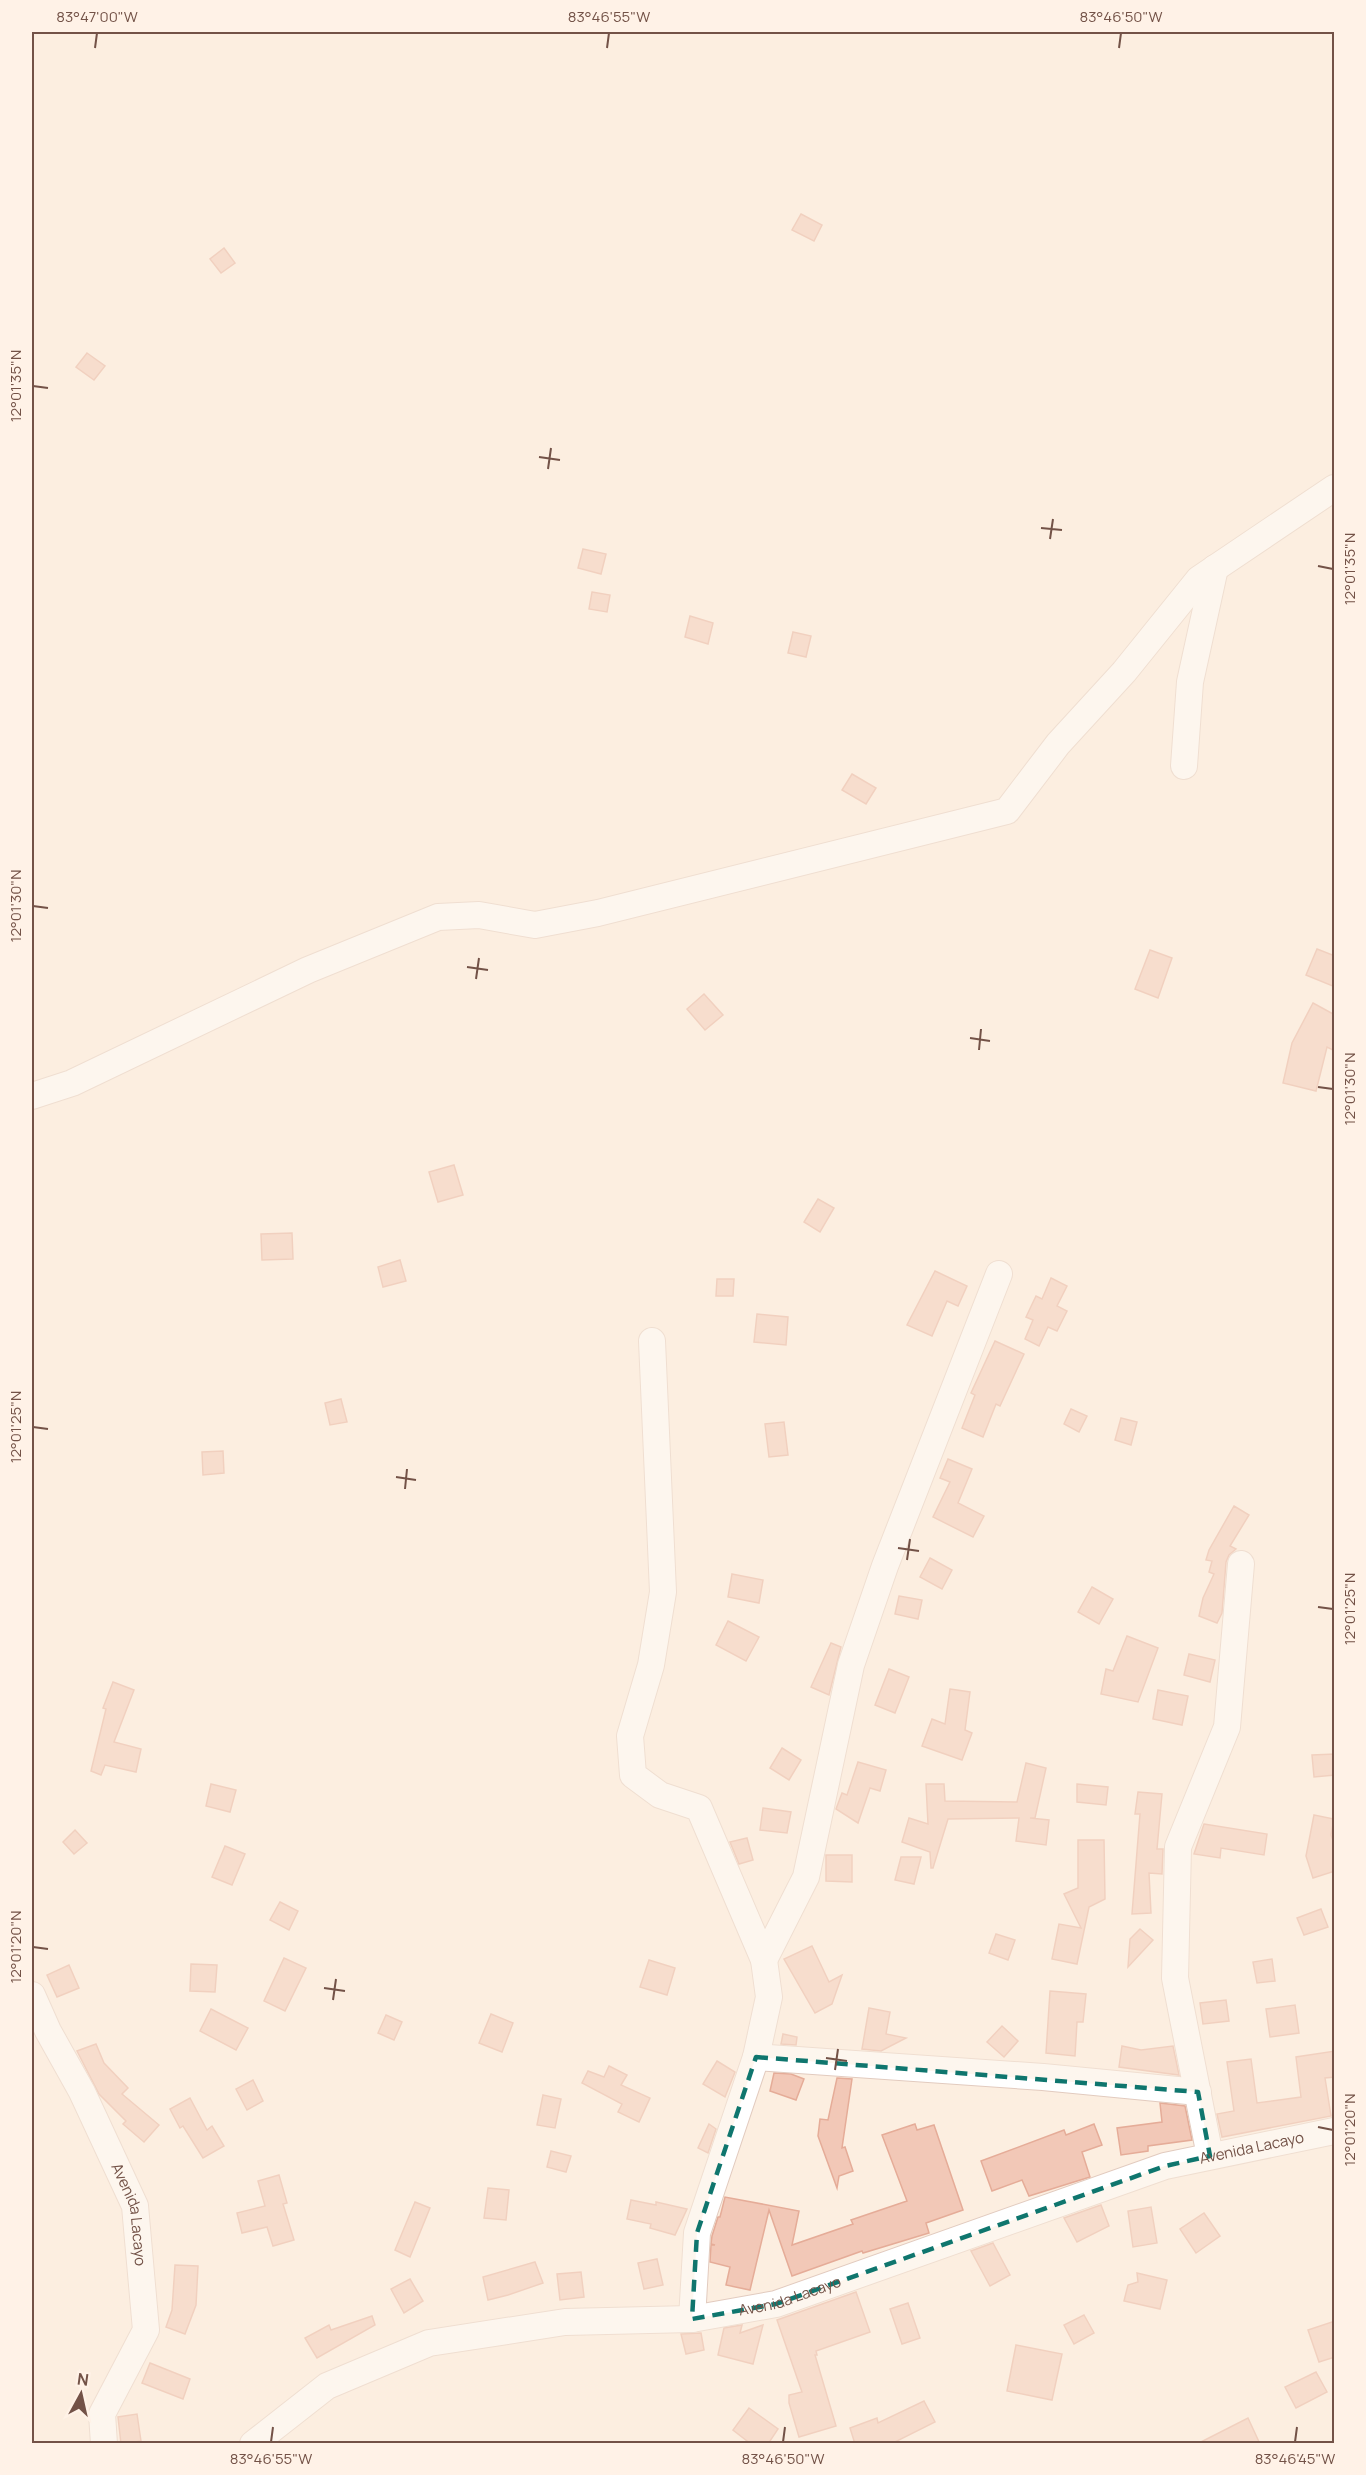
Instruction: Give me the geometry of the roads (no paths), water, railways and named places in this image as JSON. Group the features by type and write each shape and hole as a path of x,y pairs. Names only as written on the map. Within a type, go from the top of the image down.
{"street":[{"path":"32,1096 72,1083 308,970 438,917 479,915 534,925 598,913 1007,811 1058,744 1124,672 1199,579 1335,488"},
{"path":"1184,766 1190,682 1215,568"},
{"path":"764,1960 806,1877 851,1665 881,1577 999,1274"},
{"path":"652,1341 663,1592 651,1665 630,1736 633,1775 660,1795 699,1808 764,1960 768,1997 756,2057 697,2233 692,2319"},
{"path":"1210,2156 1175,1978 1178,1847 1227,1726 1241,1564"},
{"name":"Avenida Lacayo","path":"32,1995 48,2031 82,2092 135,2206 146,2330 102,2414 104,2444"},
{"path":"756,2057 1043,2077 1198,2091"},
{"name":"Avenida Lacayo","path":"253,2444 327,2386 429,2343 565,2322 692,2319 776,2304 1165,2166 1335,2131"}]}
